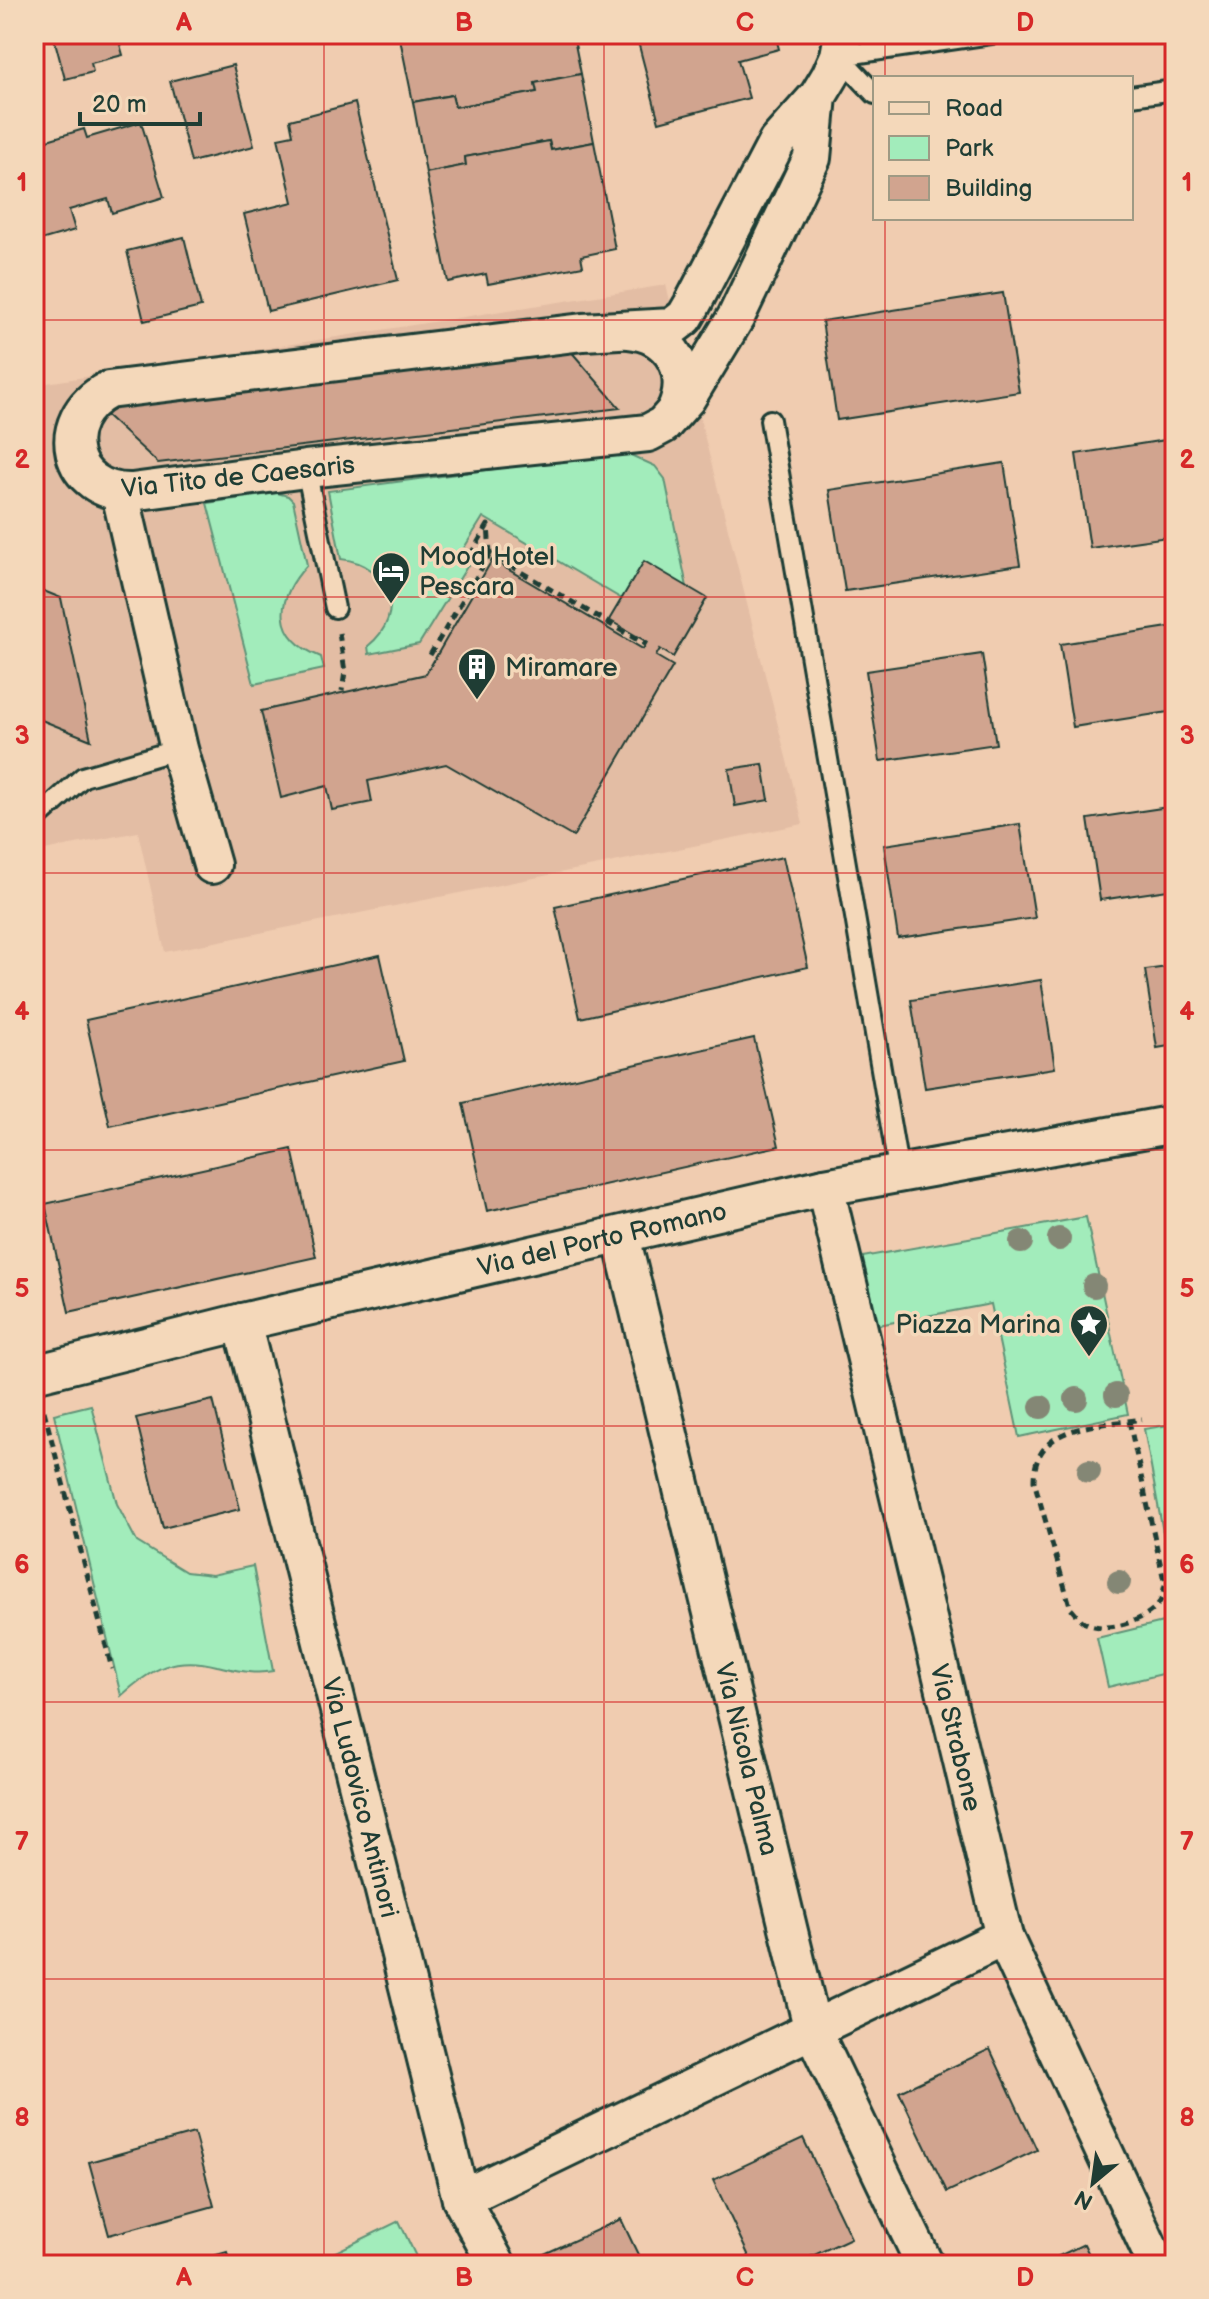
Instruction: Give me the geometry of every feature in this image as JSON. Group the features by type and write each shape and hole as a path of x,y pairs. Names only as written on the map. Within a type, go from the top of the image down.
{"street":[{"name":"Via Tito de Caesaris","path":"818,96 812,158 731,325 700,379 674,413 663,425 648,433 306,469 120,493 92,481 76,459 74,427 86,404 108,390 567,334 672,327 685,317 692,305 777,142 818,96 841,45"},
{"path":"692,305 694,317 703,327 719,331 731,325"},
{"name":"Via Tito de Caesaris","path":"626,330 657,338 675,357 683,381 681,397 674,413"},
{"path":"120,493 179,749 212,865"},
{"name":"Via del Porto Romano","path":"38,1387 242,1322 825,1187 1175,1124"},
{"name":"Via Strabone","path":"825,1187 1004,1937 1157,2265"},
{"name":"Via Nicola Palma","path":"621,1236 813,2031 925,2265"},
{"name":"Via Ludovico Antinori","path":"242,1322 461,2199 497,2265"},
{"path":"461,2199 1004,1937"}],"lane":[{"path":"841,45 991,34"},
{"path":"841,45 873,91"},
{"path":"1133,96 1175,90"},
{"path":"770,420 899,1174"},
{"path":"306,469 335,608"},
{"path":"34,821 83,777 179,749"}],"path":[{"path":"430,655 490,554 488,525 472,552 491,563"},
{"path":"490,554 646,645"},
{"path":"335,608 345,672 342,691"},
{"path":"38,1387 112,1669"},
{"path":"1129,1421 1165,1585 1157,1606 1136,1620 1106,1627 1086,1624 1071,1609 1034,1481 1034,1466 1039,1452 1066,1431 1129,1421 1142,1419"}],"shaded area":[{"name":"Mood Hotel Pescara","path":"666,285 803,824 165,952 138,832 34,852 34,385"}],"green space":[{"path":"624,452 655,466 665,479 687,587 622,599 483,517 464,548 473,557 419,644 369,654 368,646 388,620 388,592 372,570 341,559 328,491"},
{"path":"277,493 293,501 307,565 289,591 284,604 284,617 294,639 321,657 324,669 254,684 207,503"},
{"name":"Piazza Marina","path":"1086,1217 1128,1414 1019,1437 991,1304 873,1326 857,1258"},
{"path":"91,1405 117,1504 137,1542 186,1572 212,1575 253,1566 273,1671 252,1672 202,1663 176,1663 154,1671 121,1696 54,1414"},
{"path":"1175,1424 1175,1564 1169,1565 1144,1429"},
{"path":"1171,1620 1175,1638 1175,1671 1108,1687 1097,1638"},
{"path":"399,2221 420,2265 309,2265"}],"building":[{"path":"53,34 117,34 123,55 91,63 93,72 65,79"},
{"path":"399,34 573,34 581,74 535,83 537,92 455,107 452,95 413,102"},
{"path":"636,34 775,34 779,49 738,60 749,98 659,122"},
{"path":"233,65 254,146 191,162 170,81"},
{"path":"581,74 594,142 551,150 549,141 465,157 466,165 426,173 413,102 452,95 455,107 537,92 535,83"},
{"path":"355,103 398,280 268,311 244,214 293,202 278,138 293,135 290,120"},
{"path":"141,122 164,197 112,213 108,199 69,210 75,230 34,242 34,144 84,129 87,138"},
{"path":"549,141 551,150 594,142 615,249 581,256 583,266 488,284 486,274 448,282 426,173 466,165 465,157"},
{"path":"184,237 201,307 144,321 127,251"},
{"path":"1003,293 1019,392 837,420 822,321"},
{"path":"569,349 620,408 158,463 97,407"},
{"path":"1172,439 1175,536 1090,548 1076,454"},
{"path":"1004,463 1020,565 845,591 829,490"},
{"name":"Miramare","path":"492,560 643,649 647,642 609,620 644,561 707,598 673,657 660,649 656,656 673,666 573,837 446,764 368,781 372,802 332,810 327,786 281,798 261,711 426,674"},
{"path":"34,587 61,598 91,740 34,717"},
{"path":"1175,626 1175,711 1073,727 1060,644"},
{"path":"982,654 996,744 880,761 866,671"},
{"path":"763,764 769,800 735,806 729,769"},
{"path":"1175,806 1175,889 1100,900 1088,819"},
{"path":"1020,824 1035,918 898,938 884,845"},
{"path":"783,857 808,967 580,1018 555,907"},
{"path":"380,955 404,1061 110,1126 86,1020"},
{"path":"1175,966 1175,1045 1157,1048 1145,970"},
{"path":"1041,980 1055,1068 925,1088 911,1000"},
{"path":"754,1038 779,1146 487,1211 463,1103"},
{"path":"292,1149 316,1257 69,1312 45,1204"},
{"path":"213,1400 240,1509 163,1528 136,1418"},
{"path":"990,2049 1037,2150 947,2192 899,2092"},
{"path":"194,2133 214,2206 109,2235 89,2162"},
{"path":"803,2138 851,2238 793,2265 753,2265 713,2180"},
{"path":"621,2219 643,2265 549,2265 544,2254"},
{"path":"1084,2244 1094,2265 1040,2265"},
{"path":"227,2252 230,2265 181,2265"}],"place":[{"name":"Mood Hotel Pescara","path":"391,605"},
{"name":"Miramare","path":"477,701"},
{"name":"Piazza Marina","path":"1089,1358"}]}
